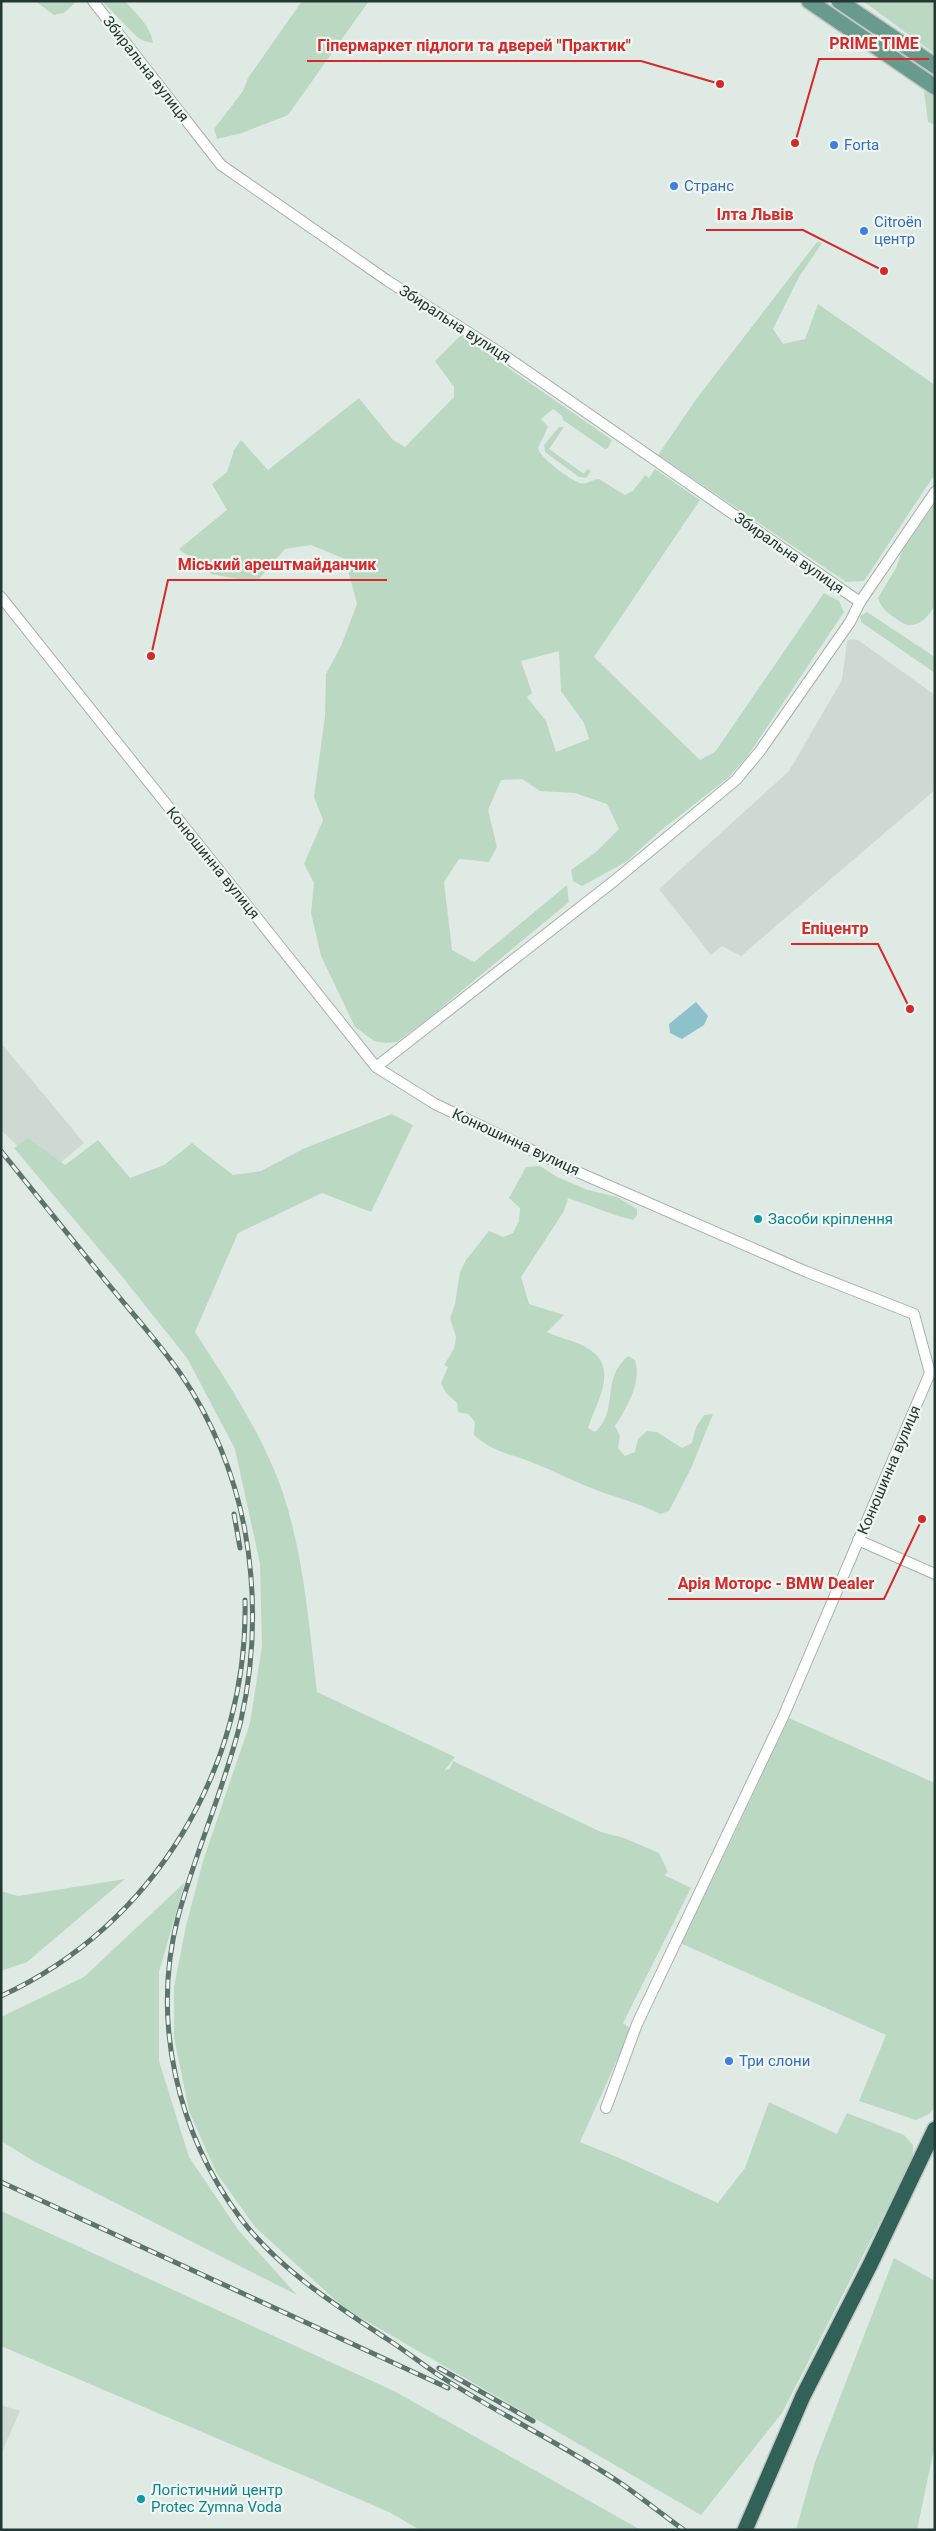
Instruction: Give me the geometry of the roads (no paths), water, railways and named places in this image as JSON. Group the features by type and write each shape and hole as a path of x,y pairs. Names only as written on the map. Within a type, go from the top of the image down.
{"highway":[{"path":"747,2525 803,2396 935,2130"}],"main road":[{"path":"809,1 935,87"},
{"path":"839,1 935,66"}],"street":[{"name":"Збиральна вулиця","path":"93,1 221,165 388,280 505,356 860,602"},
{"path":"376,1066 614,881 736,780 760,751 850,622 860,602 935,492"},
{"name":"Конюшинна вулиця","path":"1,597 376,1066 435,1104 573,1170 807,1272 914,1314 930,1373 858,1540 935,1574"},
{"path":"606,2108 637,2024 783,1717 858,1540"}],"water":[{"path":"696,1002 708,1016 704,1025 682,1039 670,1033 669,1024"}],"railway":[{"path":"1,1151 180,1373 202,1409 221,1449 241,1510 249,1554 252,1602 251,1649 246,1697 227,1770 193,1867 178,1917 170,1956 167,1996 169,2036 175,2075 186,2113 200,2150 219,2186 241,2219 273,2254 309,2285 443,2378 622,2484 684,2530"},
{"path":"234,1514 240,1548"},
{"path":"1,1996 56,1966 104,1928 146,1884 182,1834 210,1780 230,1722 242,1662 245,1600"},
{"path":"1,2182 448,2388"},
{"path":"439,2368 533,2421"}],"place":[{"name":"Гіпермаркет підлоги та дверей \"Практик\"","path":"720,84"},
{"name":"PRIME TIME","path":"795,143"},
{"name":"Forta","path":"834,145"},
{"name":"Странс","path":"674,186"},
{"name":"Citroën центр","path":"864,231"},
{"name":"Ілта Львів","path":"884,271"},
{"name":"Міський арештмайданчик","path":"151,656"},
{"name":"Епіцентр","path":"910,1009"},
{"name":"Засоби кріплення","path":"758,1219"},
{"name":"Арія Моторс - BMW Dealer","path":"922,1519"},
{"name":"Три слони","path":"729,2061"},
{"name":"Логістичний центр Protec Zymna Voda","path":"141,2499"}]}
